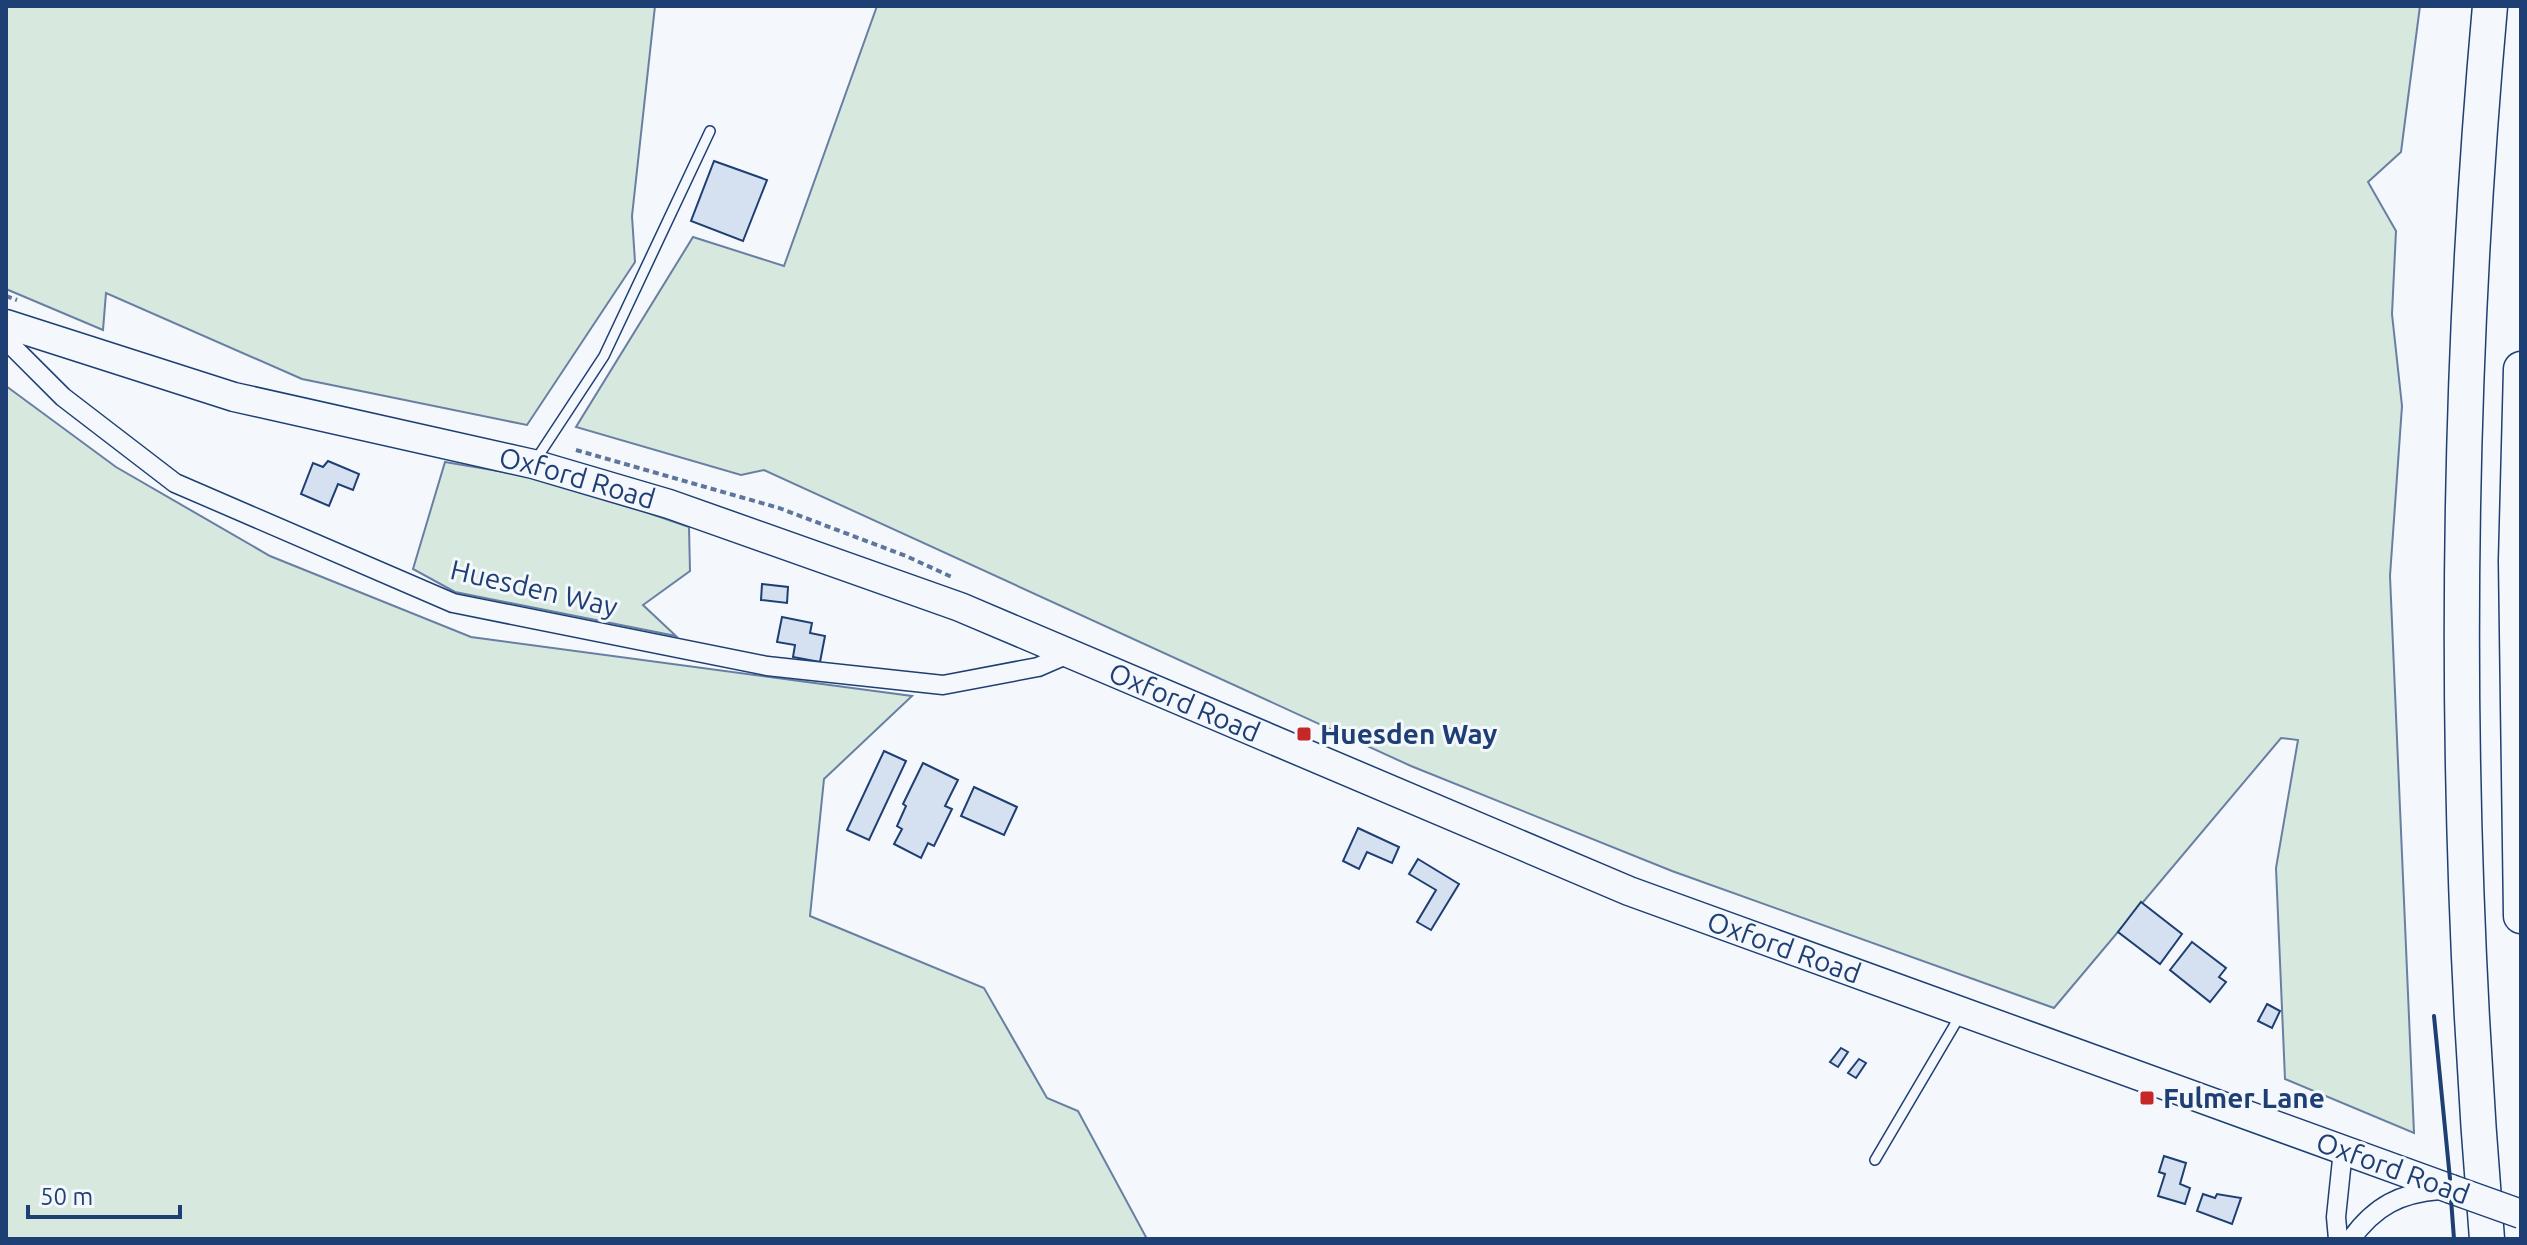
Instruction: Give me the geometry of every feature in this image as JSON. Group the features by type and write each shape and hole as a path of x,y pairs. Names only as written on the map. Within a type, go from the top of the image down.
{"highway":[{"path":"2487,1239 2471,1003 2462,713 2465,413 2490,6"},
{"path":"2521,369 2516,561 2521,916"}],"main road":[{"name":"Oxford Road","path":"6,324 234,397 533,464 669,504 931,597 1629,891 1961,1014 2521,1214"}],"street":[{"name":"Huesden Way","path":"6,340 63,397 175,483 453,603 767,666 943,685 1038,667 1068,654"},
{"path":"2338,1239 2336,1217 2343,1150"},
{"path":"2351,1239 2366,1218 2402,1194 2451,1189"}],"lane":[{"path":"533,464 604,356 710,131"},
{"path":"1875,1160 1961,1014"}],"shaded area":[{"path":"6,6 655,6 632,216 635,262 527,425 302,379 106,293 103,330 6,289"},
{"path":"877,6 2420,6 2401,152 2368,182 2396,231 2392,314 2402,406 2390,576 2414,1133 2285,1079 2276,868 2298,740 2281,738 2054,1008 1672,871 1411,766 764,470 741,475 576,427 693,237 784,266"},
{"path":"6,386 116,467 270,556 471,637 912,696 824,779 810,916 984,988 1047,1098 1078,1111 1147,1239 6,1239"},
{"path":"445,462 552,480 689,527 690,571 643,605 676,636 455,592 413,569"}],"building":[{"path":"714,161 767,180 743,241 691,221"},
{"path":"328,461 359,474 353,490 338,484 329,506 301,494 313,463 323,467"},
{"path":"762,584 788,587 787,603 761,600"},
{"path":"782,617 812,623 810,633 825,636 820,662 793,657 795,645 777,642"},
{"path":"884,751 906,761 869,840 847,830"},
{"path":"923,763 958,780 945,806 952,809 934,846 928,843 921,858 894,844 902,829 897,826 906,806 903,804"},
{"path":"974,787 1017,807 1004,835 961,816"},
{"path":"1358,828 1399,847 1392,863 1367,852 1359,869 1343,861"},
{"path":"1418,859 1459,884 1431,930 1417,922 1436,890 1409,874"},
{"path":"2141,902 2182,934 2160,964 2118,932"},
{"path":"2192,942 2226,968 2219,977 2226,982 2210,1002 2170,970"},
{"path":"2267,1004 2280,1011 2272,1028 2258,1021"},
{"path":"1841,1048 1848,1052 1838,1067 1830,1062"},
{"path":"1859,1059 1866,1063 1856,1078 1848,1073"},
{"path":"2164,1156 2186,1163 2180,1184 2190,1188 2185,1204 2158,1196 2165,1174 2159,1172"},
{"path":"2203,1194 2215,1198 2217,1194 2241,1198 2232,1224 2197,1211"}],"wall":[{"path":"2434,1016 2450,1179"},
{"path":"2451,1199 2454,1239"}],"place":[{"name":"Huesden Way","path":"1304,734"},
{"name":"Fulmer Lane","path":"2147,1098"}]}
